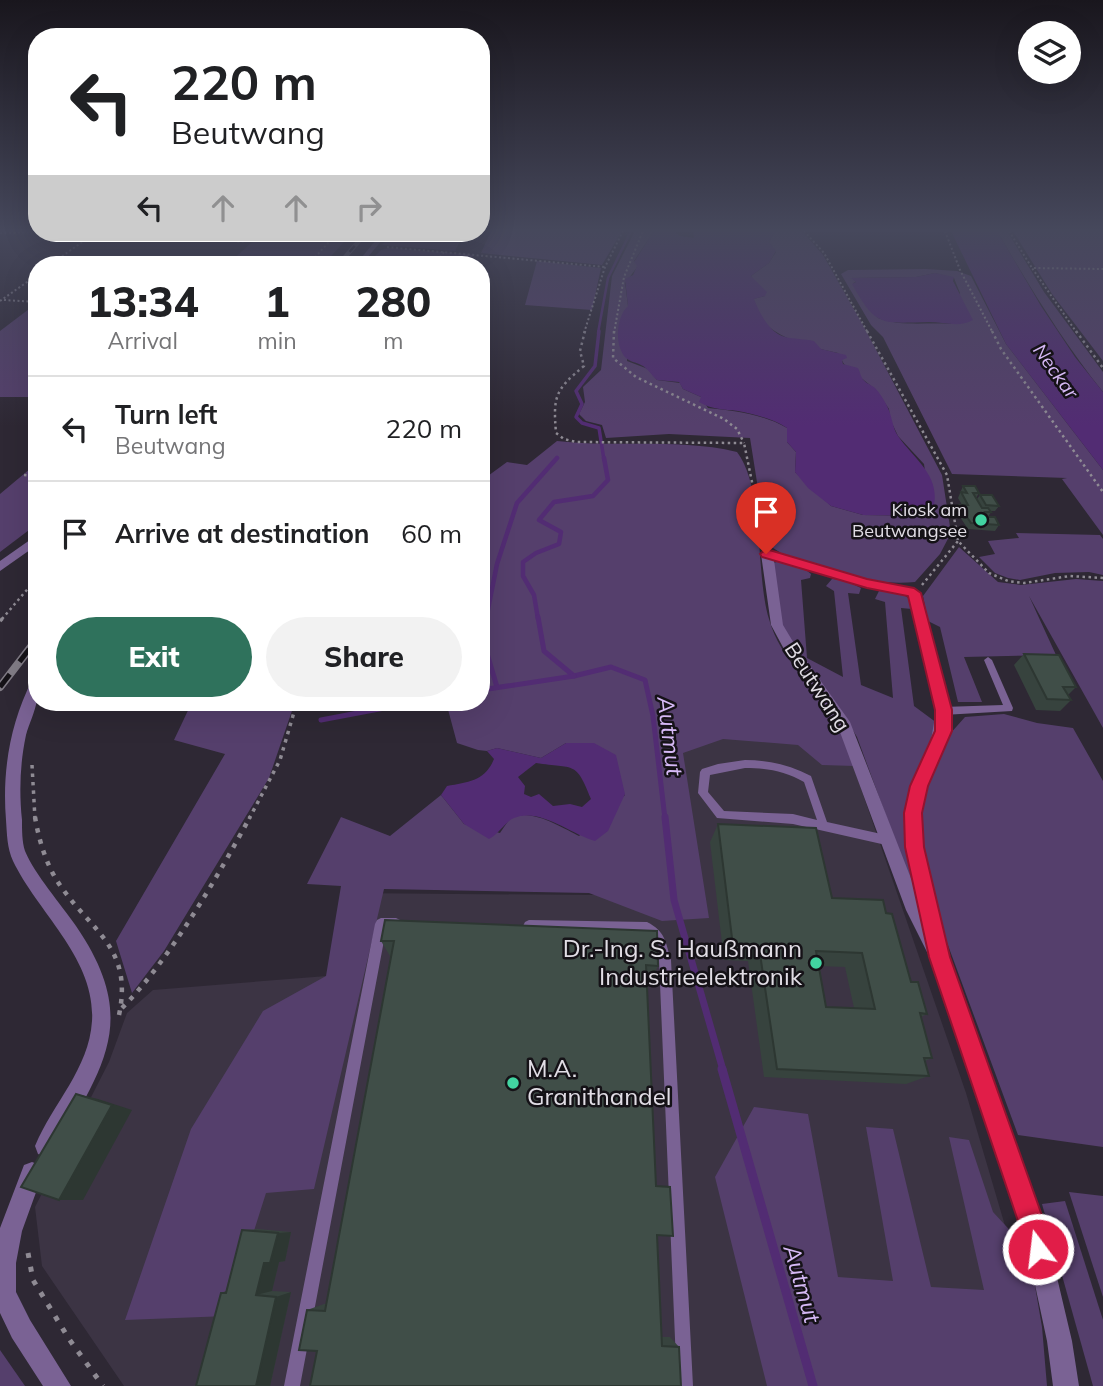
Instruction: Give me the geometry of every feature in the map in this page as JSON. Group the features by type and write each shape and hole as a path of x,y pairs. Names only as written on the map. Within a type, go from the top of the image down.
{"street":[{"path":"0,568 28,546"},
{"path":"766,554 867,584 914,593"},
{"name":"Beutwang","path":"766,554 777,625 790,648 843,722 886,840 915,910 939,957"},
{"name":"Beutwang","path":"914,593 943,710 943,731 919,786 913,813 915,847 939,957 1032,1224 1062,1350 1066,1386"},
{"path":"28,704 13,762 12,805 17,852 88,961 100,992 102,1019 98,1044 85,1077 27,1183 10,1223 2,1257 3,1291 29,1342 58,1386"}],"lane":[{"path":"943,710 1009,708 988,660"},
{"path":"824,827 808,779 791,768 731,764 705,772 703,793 721,815 793,819 824,827 886,840"},
{"path":"292,1386 381,924 408,924"},
{"path":"514,926 647,928 658,936 665,960 685,1386"}],"path":[{"path":"596,296 580,351 584,366 558,387 553,398 556,433 564,439 594,443 744,443"},
{"path":"617,296 612,325 613,358 636,377 724,419 737,429 744,443 766,554"},
{"path":"848,296 947,475 958,541 989,573 1008,581 1024,583 1070,576 1103,578"},
{"path":"973,296 1001,349 1103,492"},
{"path":"1049,296 1103,368"},
{"path":"1,299 28,301"},
{"path":"24,475 28,475"},
{"path":"914,593 936,571 958,541"},
{"path":"0,621 28,588"},
{"path":"121,1009 163,958 239,837 280,760 295,711"},
{"path":"32,759 31,803 39,842 58,882 106,938 121,978 121,1009 118,1020"},
{"path":"26,1246 33,1280 69,1339 103,1386"}],"shaded area":[{"path":"528,296 595,296 592,310 525,305"},
{"path":"610,296 627,296 627,361 648,369 657,380 680,383 683,389 701,397 708,408 759,416 787,428 787,442 796,452 795,472 831,506 863,515 931,516 924,464 898,436 890,419 889,409 876,390 844,364 838,353 800,343 773,330 764,321 753,299 765,296 846,296 942,475 951,533 940,554 915,582 864,579 781,553 770,546 766,539 750,438 669,434 606,438 602,425 586,421 579,414 585,402 583,387 601,370"},
{"path":"854,296 862,296 878,318 887,321 951,324 959,296 981,296 1006,344 1103,470 1103,535 1062,479 1067,478 952,474 883,337 871,325"},
{"path":"1036,296 1047,296 1103,372 1103,392 1088,373"},
{"path":"1053,296 1103,296 1103,361"},
{"path":"28,310 28,397 0,397 0,331"},
{"path":"557,441 692,445 737,452 752,487 765,600 774,634 836,722 855,766 822,765 798,745 723,739 683,753 709,918 662,921 589,893 384,889 314,1189 266,1193 227,1316 125,1320 191,1129 263,1011 326,976 341,886 307,884 341,817 390,836 441,795 464,824 500,833 510,819 526,815 545,820 579,836 625,795 566,743 541,758 497,748 478,750 457,743 448,711 490,711 490,474 507,462 527,465"},
{"path":"28,471 28,531 0,552 0,494"},
{"path":"1016,533 1100,535 1103,539 1103,575 1089,572 1055,573 1020,580 995,573 979,557 995,554 988,541 1019,538"},
{"path":"959,547 998,582 1021,585 1076,579 1103,581 1103,728 1029,596 1056,655 964,657 982,702 958,702 940,627 928,621 923,596"},
{"path":"779,561 802,567 811,574 810,578 801,580 807,658 843,677 834,591 826,586 832,579 844,580 861,588 859,594 848,593 861,685 893,698 885,602 875,599 879,591 899,592 910,599 912,609 901,608 914,706 937,723 905,810 906,846 920,908 857,737 840,709 804,665 780,623 771,564"},
{"path":"188,711 292,711 269,778 164,951 132,993 116,941 225,754 174,740"},
{"path":"1004,714 1037,723 1073,728 1103,781 1103,1147 1018,1135 935,910 919,835 924,793 949,735 965,717"},
{"path":"720,736 847,748 966,1093 1033,1321 1038,1386 124,1386 42,1266 35,1207 109,1062 127,1013 153,990 327,976 348,893 701,896 676,752"},
{"path":"754,1107 808,1114 838,1277 893,1281 866,1127 893,1129 931,1287 984,1290 949,1137 969,1140 993,1212 1029,1251 1042,1327 1047,1386 767,1386 715,1177"},
{"path":"1069,1192 1103,1196 1103,1297"},
{"path":"1065,1201 1103,1320 1103,1386 1093,1386 1042,1204"},
{"path":"0,1350 25,1386 0,1386"}],"water":[{"path":"627,296 765,296 754,299 769,327 779,335 814,341 821,349 846,355 847,358 842,360 843,364 858,368 863,379 877,390 889,410 898,436 932,481 934,503 931,516 863,515 831,506 808,488 795,472 796,452 787,442 787,428 757,415 704,405 699,402 701,397 683,389 679,382 657,380 643,366 626,358 622,353 618,332 621,317 628,306"},
{"path":"859,296 961,296 973,320 957,324 890,322 875,316"},
{"name":"Neckar","path":"982,296 1035,296 1075,357 1103,392 1103,470 1006,344"},
{"path":"566,743 594,743 616,755 625,794 608,831 595,841 544,819 524,816 514,818 489,839 464,824 441,795 447,786 469,781 486,772 494,759 487,751 497,748 541,758","holes":["536,763 566,767 577,772 591,799 582,807 570,804 553,806 539,794 531,797 524,794 525,786 518,777"]}],"building":[{"path":"963,486 975,486 979,493 973,493 982,508 988,508 991,512 985,512 988,517 995,517 999,525 971,523 959,505 968,505 961,492 967,493"},
{"path":"980,495 992,495 999,506 986,505"},
{"path":"1024,654 1059,655 1076,687 1063,687 1071,700 1047,699"},
{"name":"Dr.-Ing. S. Haußmann Industrieelektronik","path":"718,824 816,828 832,898 883,900 886,913 892,914 911,982 918,982 927,1014 920,1013 932,1058 924,1058 929,1076 777,1069 759,947 733,946","holes":["816,951 862,953 875,1009 826,1007"]},
{"name":"M.A. Granithandel","path":"385,920 657,931 658,966 646,965 656,1186 670,1187 673,1236 657,1235 662,1346 679,1347 681,1386 310,1386 317,1351 299,1350 307,1310 325,1311 394,941 381,941"},
{"path":"76,1094 112,1105 59,1200 21,1187"},
{"path":"242,1230 278,1233 270,1263 264,1263 256,1295 276,1297 256,1386 196,1386 221,1293 226,1293"}],"waterway":[{"name":"Autmut","path":"598,333 605,296"},
{"name":"Autmut","path":"599,331 595,366 576,391 582,404 576,417 582,423 599,428 604,460"},
{"path":"490,599 497,564 517,503 557,458"},
{"name":"Autmut","path":"538,619 534,595 523,576 523,562 536,553 559,544 561,532 539,520 554,502 593,496 608,480 604,458"},
{"name":"Autmut","path":"538,617 544,651 574,676"},
{"path":"490,664 497,687"},
{"name":"Autmut","path":"574,676 611,667 645,680 653,716 665,819"},
{"path":"490,689 574,676"},
{"path":"321,720 368,711"},
{"name":"Autmut","path":"665,817 674,900 723,1070"},
{"name":"Autmut","path":"722,1069 813,1386"}],"railway":[{"path":"0,687 28,651"}],"place":[{"name":"Kiosk am Beutwangsee","path":"981,520"},
{"name":"Dr.-Ing. S. Haußmann Industrieelektronik","path":"816,963"},
{"name":"M.A. Granithandel","path":"513,1083"}],"route":[{"path":"766,554 867,584 889,586 914,593 943,710 943,731 919,786 913,813 915,847 939,957 1032,1224 1038,1249"}]}
